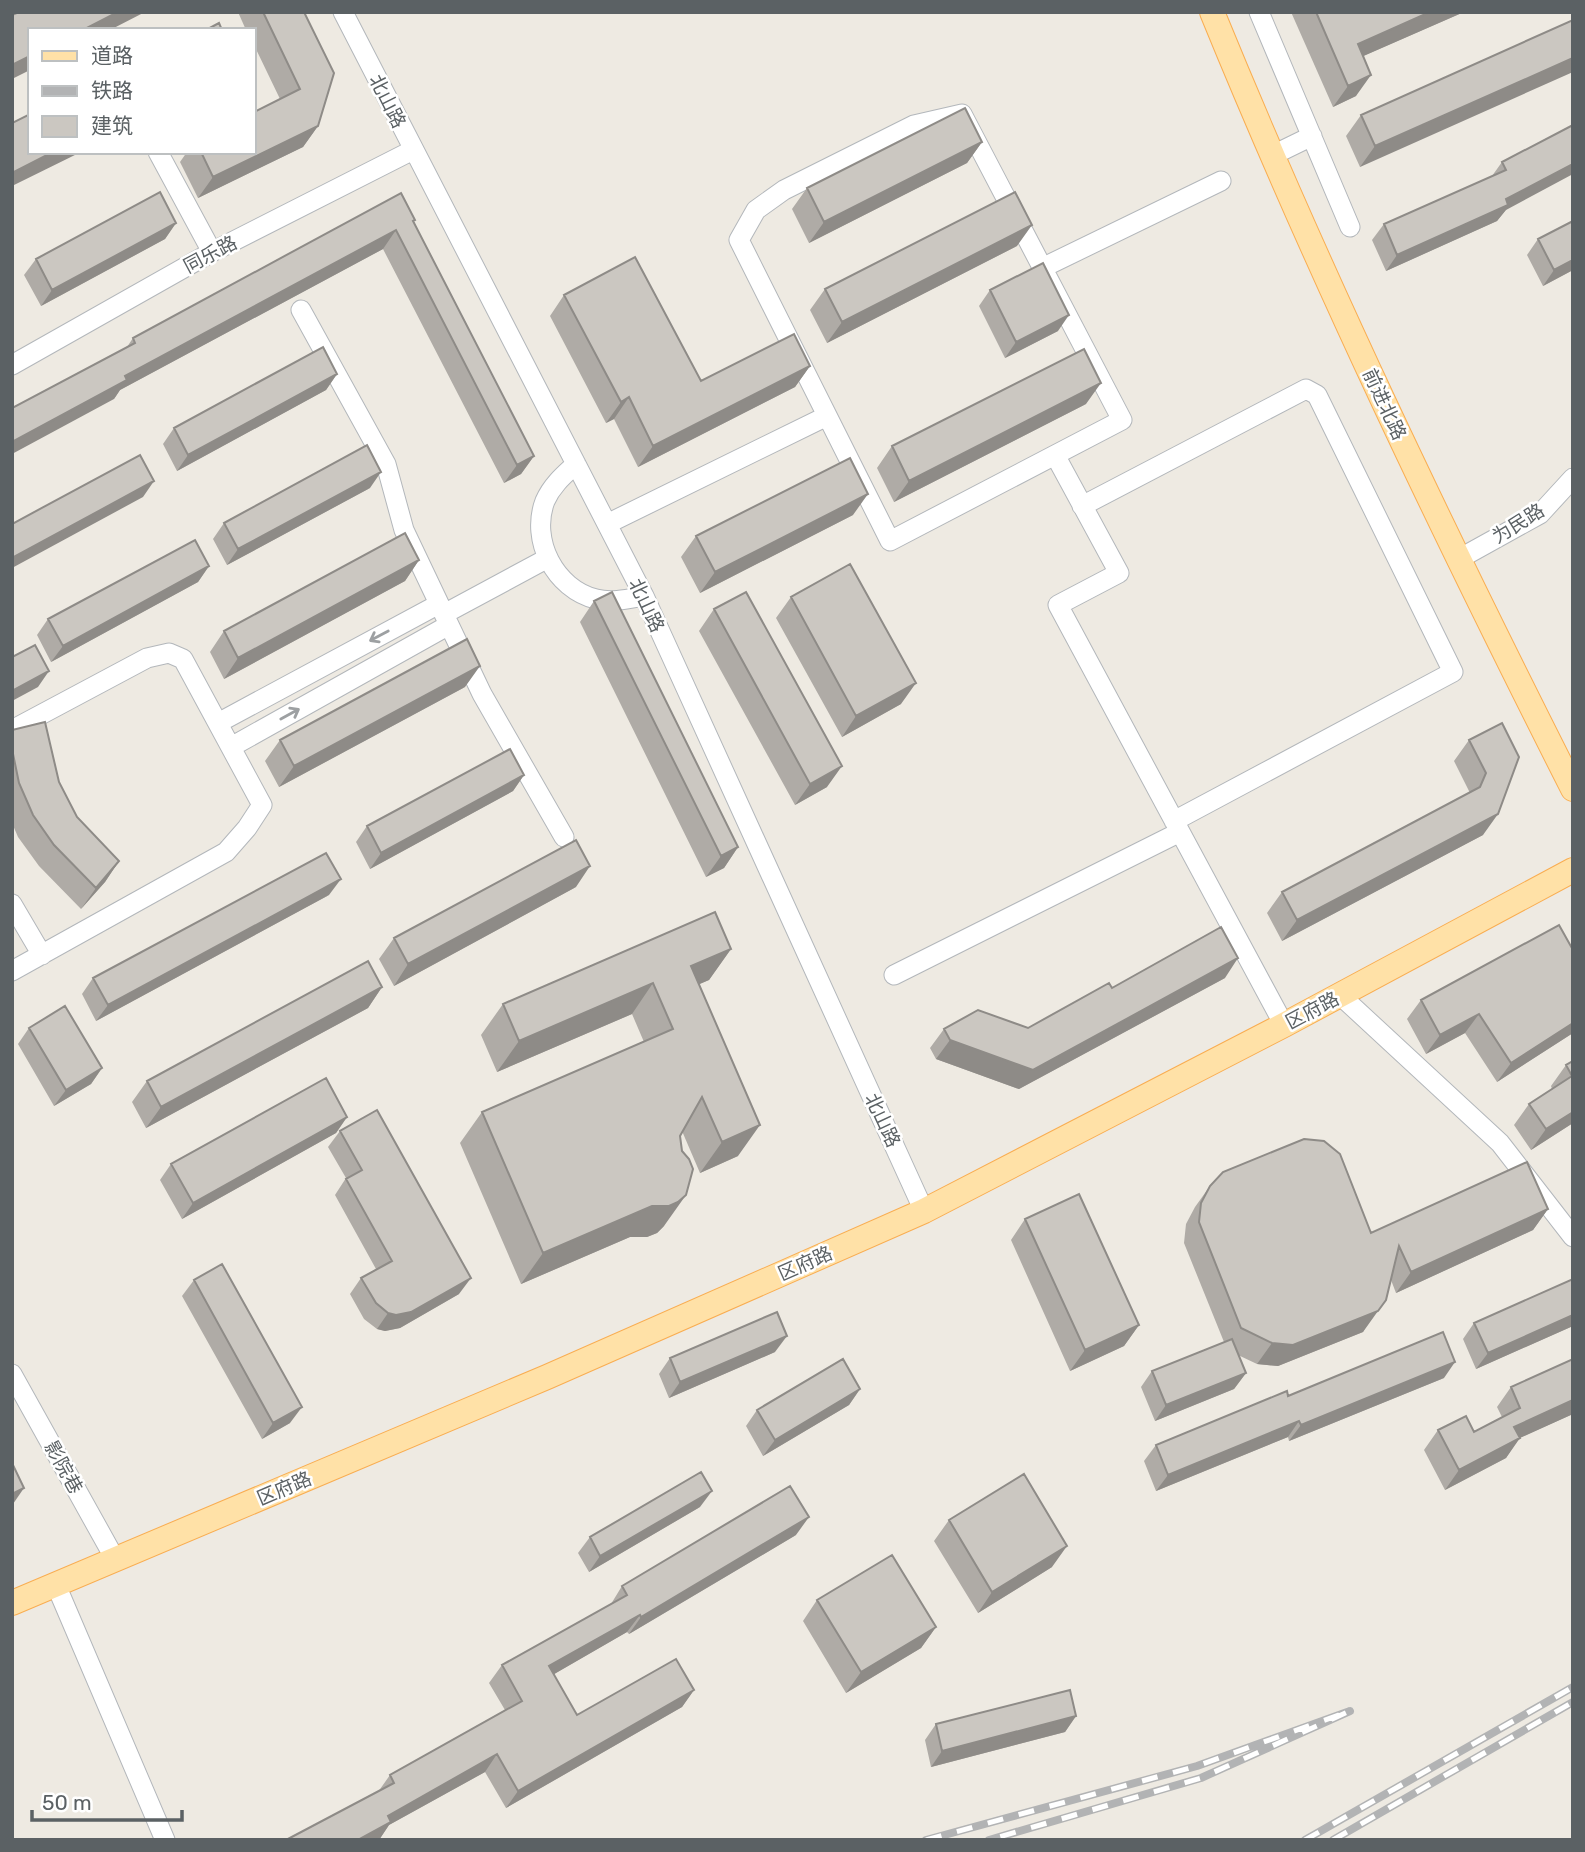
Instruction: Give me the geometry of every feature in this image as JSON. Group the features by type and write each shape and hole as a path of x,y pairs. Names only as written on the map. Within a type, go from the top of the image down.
{"main road":[{"name":"前进北路","path":"1212,12 1270,156 1457,559 1573,789"},
{"name":"区府路","path":"12,1603 547,1377 924,1211 1284,1025 1573,870"}],"street":[{"name":"北山路","path":"343,12 644,596 924,1211"},
{"path":"1259,12 1350,227"},
{"path":"962,114 1122,419 890,541 827,416 738,240 756,210 784,190 914,125 962,114"},
{"path":"1270,156 1312,136"},
{"name":"同乐路","path":"12,365 212,252 413,150"},
{"path":"159,154 212,252"},
{"path":"1042,268 1221,181"},
{"path":"301,310 386,464 404,530 482,694 564,837"},
{"path":"894,975 1177,827 1453,672 1317,395 1306,389 1082,506"},
{"path":"607,524 827,416"},
{"path":"1055,455 1119,572 1058,606 1284,1025"},
{"path":"576,464 558,480 545,501 540,526 544,550 555,572 573,589 595,599 620,601 644,596"},
{"name":"为民路","path":"1457,559 1541,514 1573,478"},
{"path":"218,723 444,614 548,558"},
{"path":"231,747 444,614"},
{"path":"12,730 148,658 169,653 183,659 262,805 226,852 12,971"},
{"path":"12,904 42,955"},
{"path":"1340,995 1500,1143 1573,1237"},
{"name":"影院巷","path":"12,1374 116,1559"},
{"path":"56,1585 166,1840"}],"building":[{"path":"19,12 118,12 87,28 28,28 28,57 12,65 12,15"},
{"path":"263,12 304,12 334,73 318,126 213,177 202,154 256,154 256,111 300,89"},
{"path":"1316,12 1430,12 1358,44 1371,75 1348,86"},
{"path":"1573,20 1573,58 1375,146 1361,115"},
{"path":"965,108 982,142 824,222 807,188"},
{"path":"28,115 28,154 49,154 12,173 12,123"},
{"path":"1573,125 1573,164 1506,199 1508,205 1397,255 1384,224 1506,170 1502,162"},
{"path":"160,192 176,223 52,290 36,259"},
{"path":"1015,192 1032,225 842,322 825,289"},
{"path":"401,193 534,456 517,465 396,230 125,376 127,380 12,442 12,408 135,343 133,338"},
{"path":"1573,221 1573,260 1554,270 1538,239"},
{"path":"635,257 701,381 794,334 810,366 653,446 629,397 621,402 564,295"},
{"path":"1043,263 1069,315 1016,342 990,290"},
{"path":"323,347 337,374 188,455 174,428"},
{"path":"1084,349 1101,383 909,481 892,446"},
{"path":"367,445 381,472 238,549 224,523"},
{"path":"140,455 154,481 12,558 12,524"},
{"path":"850,458 868,494 715,572 696,536"},
{"path":"405,533 419,560 238,658 224,631"},
{"path":"195,540 209,566 63,646 48,619"},
{"path":"850,564 916,683 856,716 791,597"},
{"path":"612,592 738,847 721,856 594,601"},
{"path":"746,592 842,766 810,784 714,609"},
{"path":"467,639 480,666 294,766 280,740"},
{"path":"35,645 49,671 12,691 12,657"},
{"path":"45,722 59,782 77,817 119,861 96,888 54,845 33,815 19,783 12,749 12,730"},
{"path":"1502,723 1519,757 1498,814 1297,920 1282,892 1480,787 1486,773 1469,740"},
{"path":"510,749 524,775 381,853 367,826"},
{"path":"576,840 590,866 408,964 394,938"},
{"path":"326,853 341,879 108,1005 93,978"},
{"path":"715,912 731,949 691,966 760,1125 722,1142 702,1097 680,1136 682,1151 693,1169 686,1195 669,1206 652,1206 543,1253 482,1112 673,1029 653,983 519,1041 503,1004"},
{"path":"1559,925 1573,950 1573,1023 1511,1063 1479,1014 1440,1035 1421,1000"},
{"path":"1221,927 1238,958 1033,1070 950,1040 944,1029 978,1010 1028,1028 1109,983 1112,988"},
{"path":"368,961 382,987 161,1107 147,1081"},
{"path":"65,1006 102,1068 66,1090 29,1028"},
{"path":"1573,1061 1573,1112 1546,1129 1529,1104 1572,1076 1566,1065"},
{"path":"326,1078 347,1117 193,1203 171,1164"},
{"path":"377,1110 471,1278 411,1312 396,1315 388,1313 376,1303 361,1278 392,1261 346,1179 362,1170 340,1131"},
{"path":"1304,1139 1324,1141 1340,1154 1371,1233 1527,1162 1548,1209 1411,1272 1399,1246 1386,1300 1378,1311 1293,1345 1272,1343 1241,1328 1199,1222 1201,1203 1210,1186 1223,1172"},
{"path":"1079,1194 1139,1325 1085,1350 1025,1219"},
{"path":"222,1264 302,1407 273,1423 194,1280"},
{"path":"1573,1279 1573,1315 1488,1353 1474,1323"},
{"path":"777,1312 787,1336 680,1382 670,1358"},
{"path":"1443,1332 1455,1362 1301,1425 1299,1421 1168,1475 1156,1445 1287,1391 1288,1396"},
{"path":"1232,1339 1246,1373 1166,1405 1152,1371"},
{"path":"843,1359 860,1389 775,1440 757,1410"},
{"path":"1573,1359 1573,1400 1514,1427 1520,1438 1459,1470 1438,1430 1466,1416 1474,1432 1520,1408 1511,1387"},
{"path":"12,1463 24,1488 12,1494"},
{"path":"701,1472 712,1491 600,1556 590,1537"},
{"path":"1024,1474 1067,1546 992,1592 949,1520"},
{"path":"790,1486 809,1517 641,1617 640,1615 549,1666 577,1715 676,1659 694,1690 518,1791 497,1754 388,1816 391,1822 358,1840 286,1840 394,1783 390,1775 522,1701 502,1665 627,1595 622,1586"},
{"path":"892,1555 936,1627 861,1672 817,1600"},
{"path":"1070,1690 1076,1716 942,1751 936,1724"}],"railway":[{"path":"1305,1840 1573,1687"},
{"path":"1333,1840 1573,1702"},
{"path":"926,1840 1197,1766 1350,1711 1201,1778 989,1840"}]}
